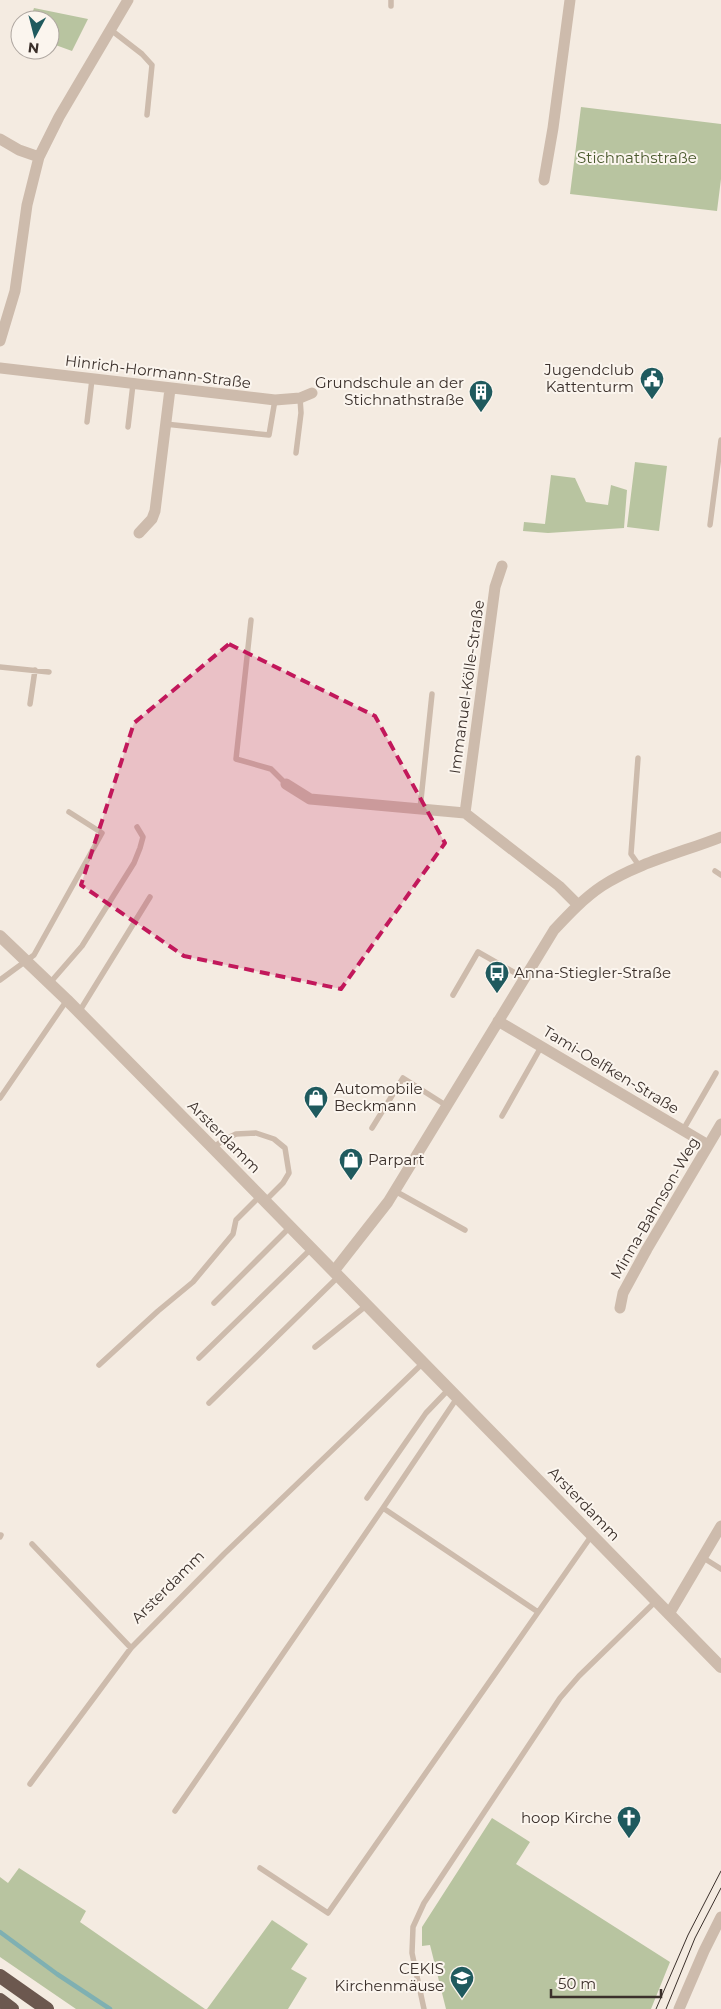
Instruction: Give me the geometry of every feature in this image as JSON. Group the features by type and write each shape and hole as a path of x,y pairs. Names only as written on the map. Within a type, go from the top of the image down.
{"highway":[{"path":"0,1976 47,2009"},
{"path":"0,2000 12,2009"}],"street":[{"path":"0,341 15,291 27,205 39,157 59,117 128,0"},
{"path":"544,180 570,0"},
{"path":"0,139 19,150 39,157"},
{"name":"Hinrich-Hormann-Straße","path":"0,368 275,400 300,398 312,393"},
{"path":"139,533 152,519 155,511 170,389"},
{"name":"Immanuel-Kölle-Straße","path":"465,813 495,587 502,566"},
{"path":"286,784 310,799 465,813 559,886 578,905"},
{"path":"337,1274 395,1191 554,930 578,905 602,886 640,867 721,837"},
{"name":"Arsterdamm","path":"0,936 67,1000 312,1248 721,1667"},
{"name":"Tami-Oelfken-Straße","path":"498,1021 708,1145"},
{"name":"Minna-Bahnson-Weg","path":"620,1308 623,1293 721,1124"},
{"path":"669,1614 721,1526"},
{"path":"679,2009 721,1917"}],"lane":[{"path":"111,30 142,54 152,65 147,115"},
{"path":"87,422 92,379"},
{"path":"128,427 134,384"},
{"path":"296,453 301,413 300,398"},
{"path":"166,424 269,435 275,400"},
{"path":"710,525 721,440"},
{"path":"251,620 236,758 271,769 286,784"},
{"path":"0,667 49,672"},
{"path":"30,704 35,670"},
{"path":"420,809 432,694"},
{"path":"638,758 631,854 640,867"},
{"path":"0,980 34,955 102,833 69,812"},
{"path":"50,984 82,946 134,863 143,837 136,827"},
{"path":"715,871 721,875"},
{"path":"79,1012 150,897"},
{"path":"453,995 478,952 524,978"},
{"path":"0,1098 67,1000"},
{"path":"502,1116 542,1047"},
{"path":"682,1130 716,1074"},
{"path":"372,1128 403,1078 446,1106"},
{"path":"0,1082 7,1088"},
{"path":"99,1365 193,1282 233,1234 236,1220 283,1183 288,1173 285,1148 274,1139 256,1133 236,1134 213,1148"},
{"path":"395,1191 465,1230"},
{"path":"214,1303 290,1227"},
{"path":"199,1358 312,1248"},
{"path":"209,1403 337,1274"},
{"path":"316,1347 367,1304"},
{"name":"Arsterdamm","path":"30,1784 131,1648 224,1554 424,1363"},
{"path":"367,1498 426,1413 453,1393"},
{"path":"176,1811 382,1508 453,1393"},
{"path":"382,1508 538,1612"},
{"path":"260,1868 328,1913 592,1535"},
{"name":"Arsterdamm","path":"32,1544 131,1648"},
{"path":"702,1557 721,1569"},
{"path":"424,2009 412,1953 413,1927 424,1903 560,1698 579,1676 656,1600"}],"highlighted area":[{"path":"229,644 375,716 445,843 341,989 184,956 81,885 134,723"}],"green space":[{"path":"60,13 88,19 72,51 60,47"},
{"name":"Stichnathstraße","path":"581,107 721,124 721,179 717,211 570,194"},
{"path":"635,462 667,466 659,531 627,527"},
{"path":"551,475 575,478 586,502 608,505 611,485 627,490 624,528 548,533 523,531 524,522 545,524"},
{"path":"492,1818 530,1842 516,1864 670,1962 651,2009 446,2009 430,1945 422,1946 422,1927"},
{"path":"19,1868 86,1911 80,1922 205,2009 76,2009 0,1957 0,1877 8,1883"},
{"path":"272,1920 308,1944 291,1969 307,1978 288,2009 207,2009"}],"waterway":[{"path":"0,1932 57,1974 110,2009"}],"tram line":[{"path":"656,2009 688,1935 721,1871"},
{"path":"666,2009 695,1938 721,1888"}],"place":[{"name":"Jugendclub Kattenturm","path":"652,400"},
{"name":"Grundschule an der Stichnathstraße","path":"481,413"},
{"name":"Anna-Stiegler-Straße","path":"497,994"},
{"name":"Automobile Beckmann","path":"316,1119"},
{"name":"Parpart","path":"351,1181"},
{"name":"hoop Kirche","path":"629,1839"},
{"name":"CEKIS Kirchenmäuse","path":"462,1999"}]}
